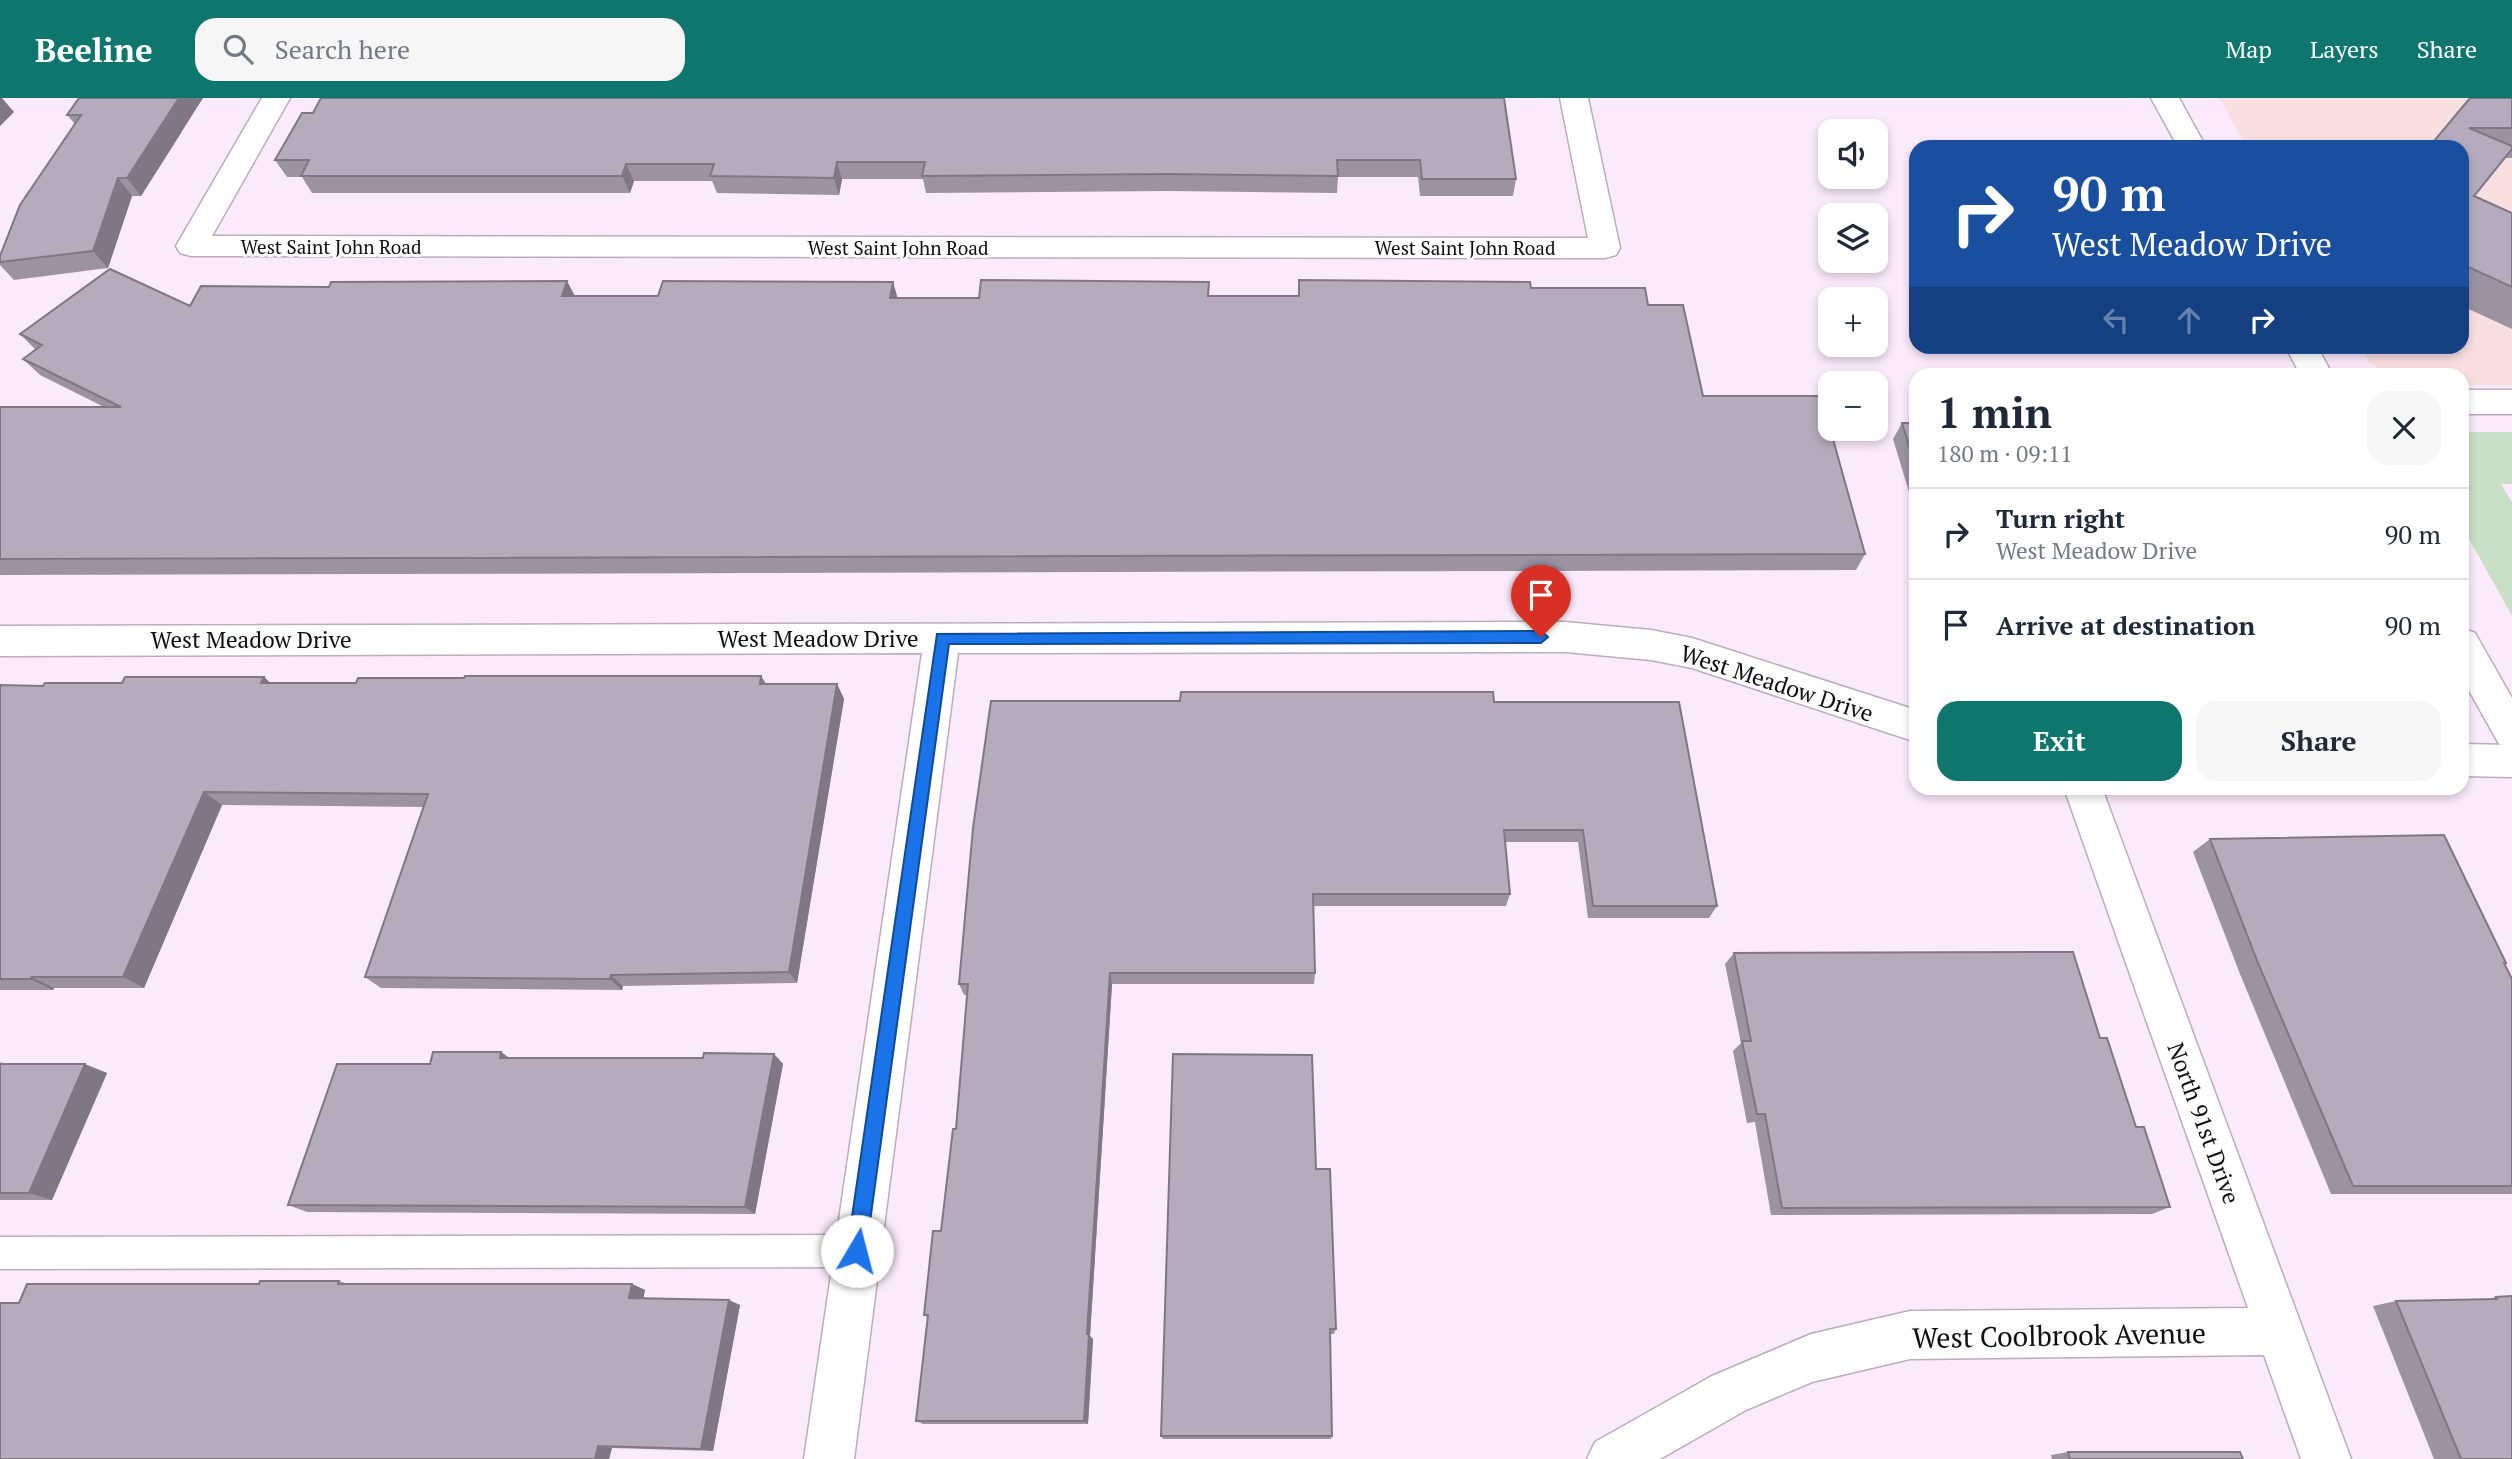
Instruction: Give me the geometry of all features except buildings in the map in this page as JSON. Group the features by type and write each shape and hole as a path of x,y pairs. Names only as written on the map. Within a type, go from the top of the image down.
{"street":[{"name":"West Saint John Road","path":"276,98 191,246 1605,248 1574,98"},
{"path":"2165,98 2188,140"},
{"path":"2469,402 2512,402"},
{"name":"West Meadow Drive","path":"0,640 1517,637 1608,640 1651,645 1730,664 1909,724"},
{"path":"829,1459 942,638"},
{"path":"2469,655 2512,733"},
{"path":"2469,760 2512,761"},
{"name":"North 91st Drive","path":"2086,795 2326,1459"},
{"name":"West Coolbrook Avenue","path":"1612,1459 1729,1393 1811,1358 1910,1335 2280,1331"}],"lane":[{"path":"0,1253 857,1251"}],"shaded area":[{"path":"2219,98 2512,98 2512,385 2469,385 2469,368 2378,368 2364,354 2469,354 2469,140 2243,140"}],"green space":[{"path":"2469,432 2512,432 2512,484 2501,484 2512,502 2512,616 2469,539"}],"route":[{"path":"857,1251 942,638 1541,637"}]}
